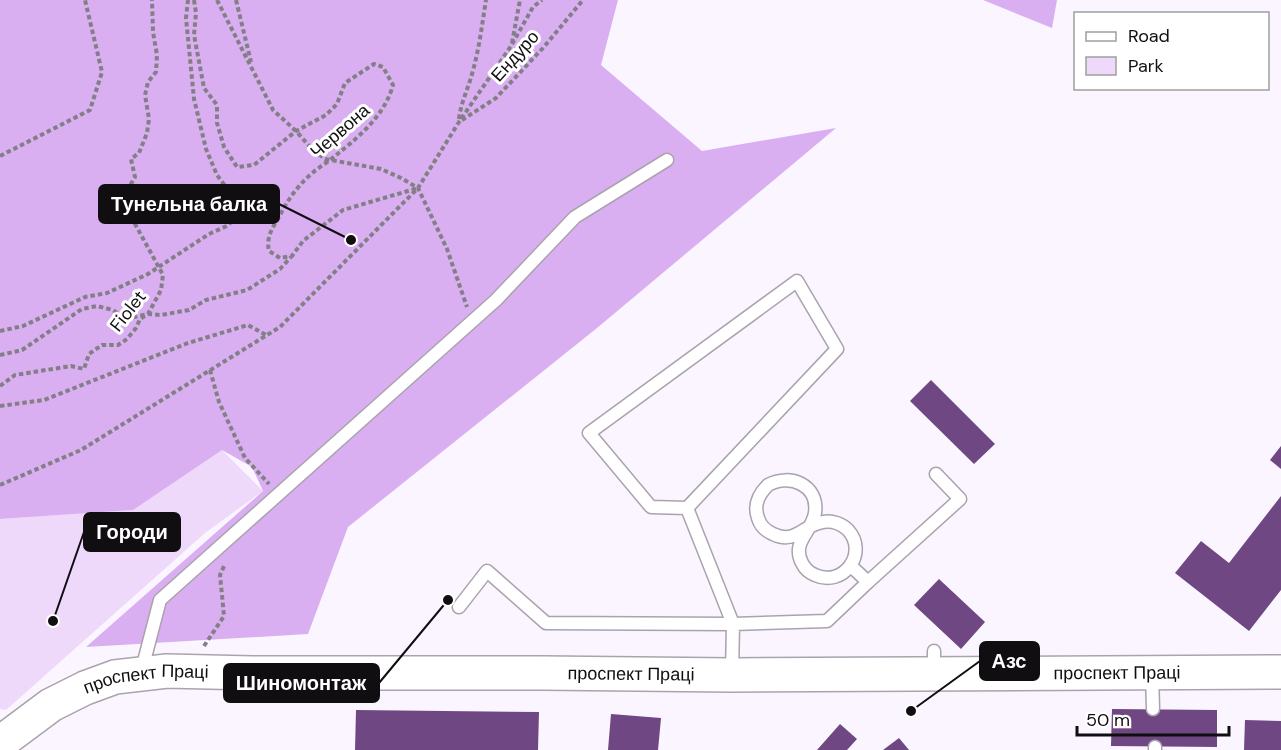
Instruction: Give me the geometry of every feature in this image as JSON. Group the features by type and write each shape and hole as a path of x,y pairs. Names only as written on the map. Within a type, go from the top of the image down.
{"street":[{"name":"проспект Праці","path":"0,743 60,701 85,688 116,677 167,671 732,675 934,662 1152,673 1281,672"}],"lane":[{"path":"141,673 160,600 496,300 575,217 668,160"},
{"path":"796,281 837,349 687,508 651,507 590,433 796,281"},
{"path":"459,607 487,571 546,623 733,624 827,621 960,499 936,474"},
{"path":"806,531 796,536 786,537 769,532 762,526 758,518 758,500 768,485 776,480 786,479 796,481 811,493 815,513 806,531 801,539 799,548 803,566 810,572 827,578 844,573 851,566 856,548 854,538 841,524 822,522 806,531"},
{"path":"687,508 733,624 732,675"},
{"path":"851,566 868,582"},
{"path":"1152,673 1153,709"}],"path":[{"path":"0,156 90,110 102,72 85,0"},
{"path":"152,0 153,32 157,55 156,72 148,82 145,95 149,118 147,133 139,153 131,159 135,177 128,189 127,198 134,222 160,267"},
{"path":"0,331 23,326 85,297 107,293 148,274 209,234 230,225 237,211 234,198 217,175 199,124 186,18 188,0"},
{"name":"Червона","path":"194,0 195,35 204,88 217,105 217,123 224,147 237,166 254,165 296,131 326,115 337,104 345,83 374,64 382,67 393,85 390,99 382,112 330,160 310,174 289,197 267,242 268,251 280,258 292,256"},
{"path":"217,0 273,110 311,148 325,159 381,170 418,188 447,249 472,322"},
{"path":"237,0 252,69"},
{"path":"459,122 461,104 472,76 479,46 486,0"},
{"path":"511,46 520,0"},
{"path":"0,485 81,450 280,327 418,188 459,122 511,46 533,7 542,0"},
{"name":"Ендуро","path":"459,122 496,98 543,48 583,0"},
{"path":"0,355 22,350 82,309 97,306 113,310 126,319 148,314 161,315 189,310 206,300 247,290 280,269 303,242 343,210 418,188"},
{"name":"Fiolet","path":"0,386 15,375 71,366 84,369 90,354 102,345 118,345 127,339 140,319 148,314 161,290 163,275 160,267"},
{"path":"0,406 44,400 188,343 248,325 266,335"}],"green space":[{"path":"222,450 263,491 205,533 6,710 0,709 0,519 132,510"}],"shaded area":[{"path":"0,0 618,0 601,65 702,151 836,128 597,328 348,527 308,634 86,647 263,491 252,467 222,450 133,510 0,519"},
{"path":"983,0 1057,0 1052,28"}],"building":[{"path":"931,380 995,444 974,464 910,401"},
{"path":"1281,446 1281,469 1270,460"},
{"path":"1281,496 1281,590 1249,631 1175,573 1201,541 1229,563"},
{"path":"939,579 985,622 961,649 914,605"},
{"path":"1112,709 1217,710 1217,747 1111,746"},
{"path":"356,710 539,712 538,750 355,750"},
{"path":"611,714 661,718 658,750 608,750"},
{"path":"1245,720 1281,721 1281,750 1244,750"},
{"path":"840,724 857,739 847,750 817,750"},
{"path":"899,738 909,750 883,750"}],"place":[{"name":"Тунельна балка","path":"351,240"},
{"name":"Шиномонтаж","path":"448,600"},
{"name":"Городи","path":"53,621"},
{"name":"Азс","path":"911,711"}]}
